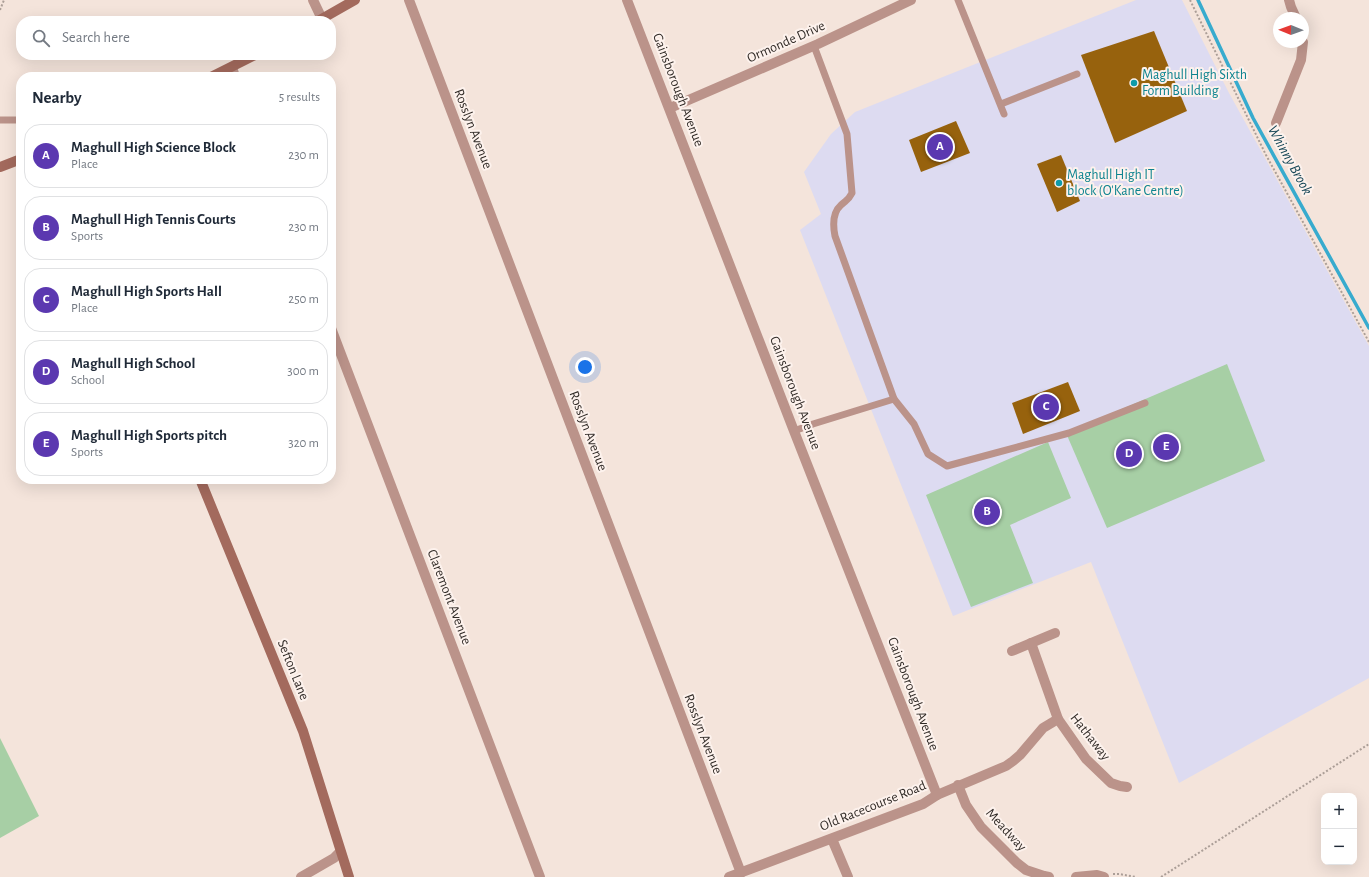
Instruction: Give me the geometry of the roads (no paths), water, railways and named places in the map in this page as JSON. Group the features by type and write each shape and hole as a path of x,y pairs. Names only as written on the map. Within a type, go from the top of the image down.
{"main road":[{"path":"327,16 354,0"},
{"path":"222,72 245,60"},
{"path":"0,167 16,161"},
{"name":"Sefton Lane","path":"202,484 303,731 349,877"}],"street":[{"path":"313,0 319,16"},
{"name":"Rosslyn Avenue","path":"409,0 741,873"},
{"name":"Gainsborough Avenue","path":"627,0 937,795"},
{"name":"Ormonde Drive","path":"670,108 814,46 912,0"},
{"path":"1289,0 1293,12"},
{"path":"1276,123 1301,60 1302,48"},
{"path":"232,67 234,72"},
{"name":"Claremont Avenue","path":"336,341 540,877"},
{"path":"1012,651 1055,633"},
{"name":"Hathaway","path":"1031,643 1058,719 1086,759 1111,783 1127,787"},
{"name":"Old Racecourse Road","path":"729,877 923,804 937,795 958,785 1006,766 1020,755 1043,728 1058,719"},
{"name":"Meadway","path":"958,785 966,805 981,827 1026,870 1050,877"},
{"path":"832,839 848,877"},
{"path":"301,877 334,858 340,852"},
{"path":"1076,877 1101,876"}],"lane":[{"path":"958,0 1004,114"},
{"path":"814,46 847,134 852,193 848,200 840,205 835,213 833,222 835,236 894,399 914,424 928,454 947,466 1069,433 1145,403"},
{"path":"1001,104 1076,74"},
{"path":"0,120 16,120"},
{"path":"794,431 894,399"}],"waterway":[{"name":"Whinny Brook","path":"1198,0 1253,118 1369,328"}],"place":[{"name":"Maghull High Sixth Form Building","path":"1134,83"},
{"name":"Maghull High Science Block","path":"940,147"},
{"name":"Maghull High IT block (O'Kane Centre)","path":"1059,183"},
{"name":"Maghull High Sports Hall","path":"1046,407"},
{"name":"Maghull High Sports pitch","path":"1166,447"},
{"name":"Maghull High School","path":"1129,454"},
{"name":"Maghull High Tennis Courts","path":"987,512"}]}
